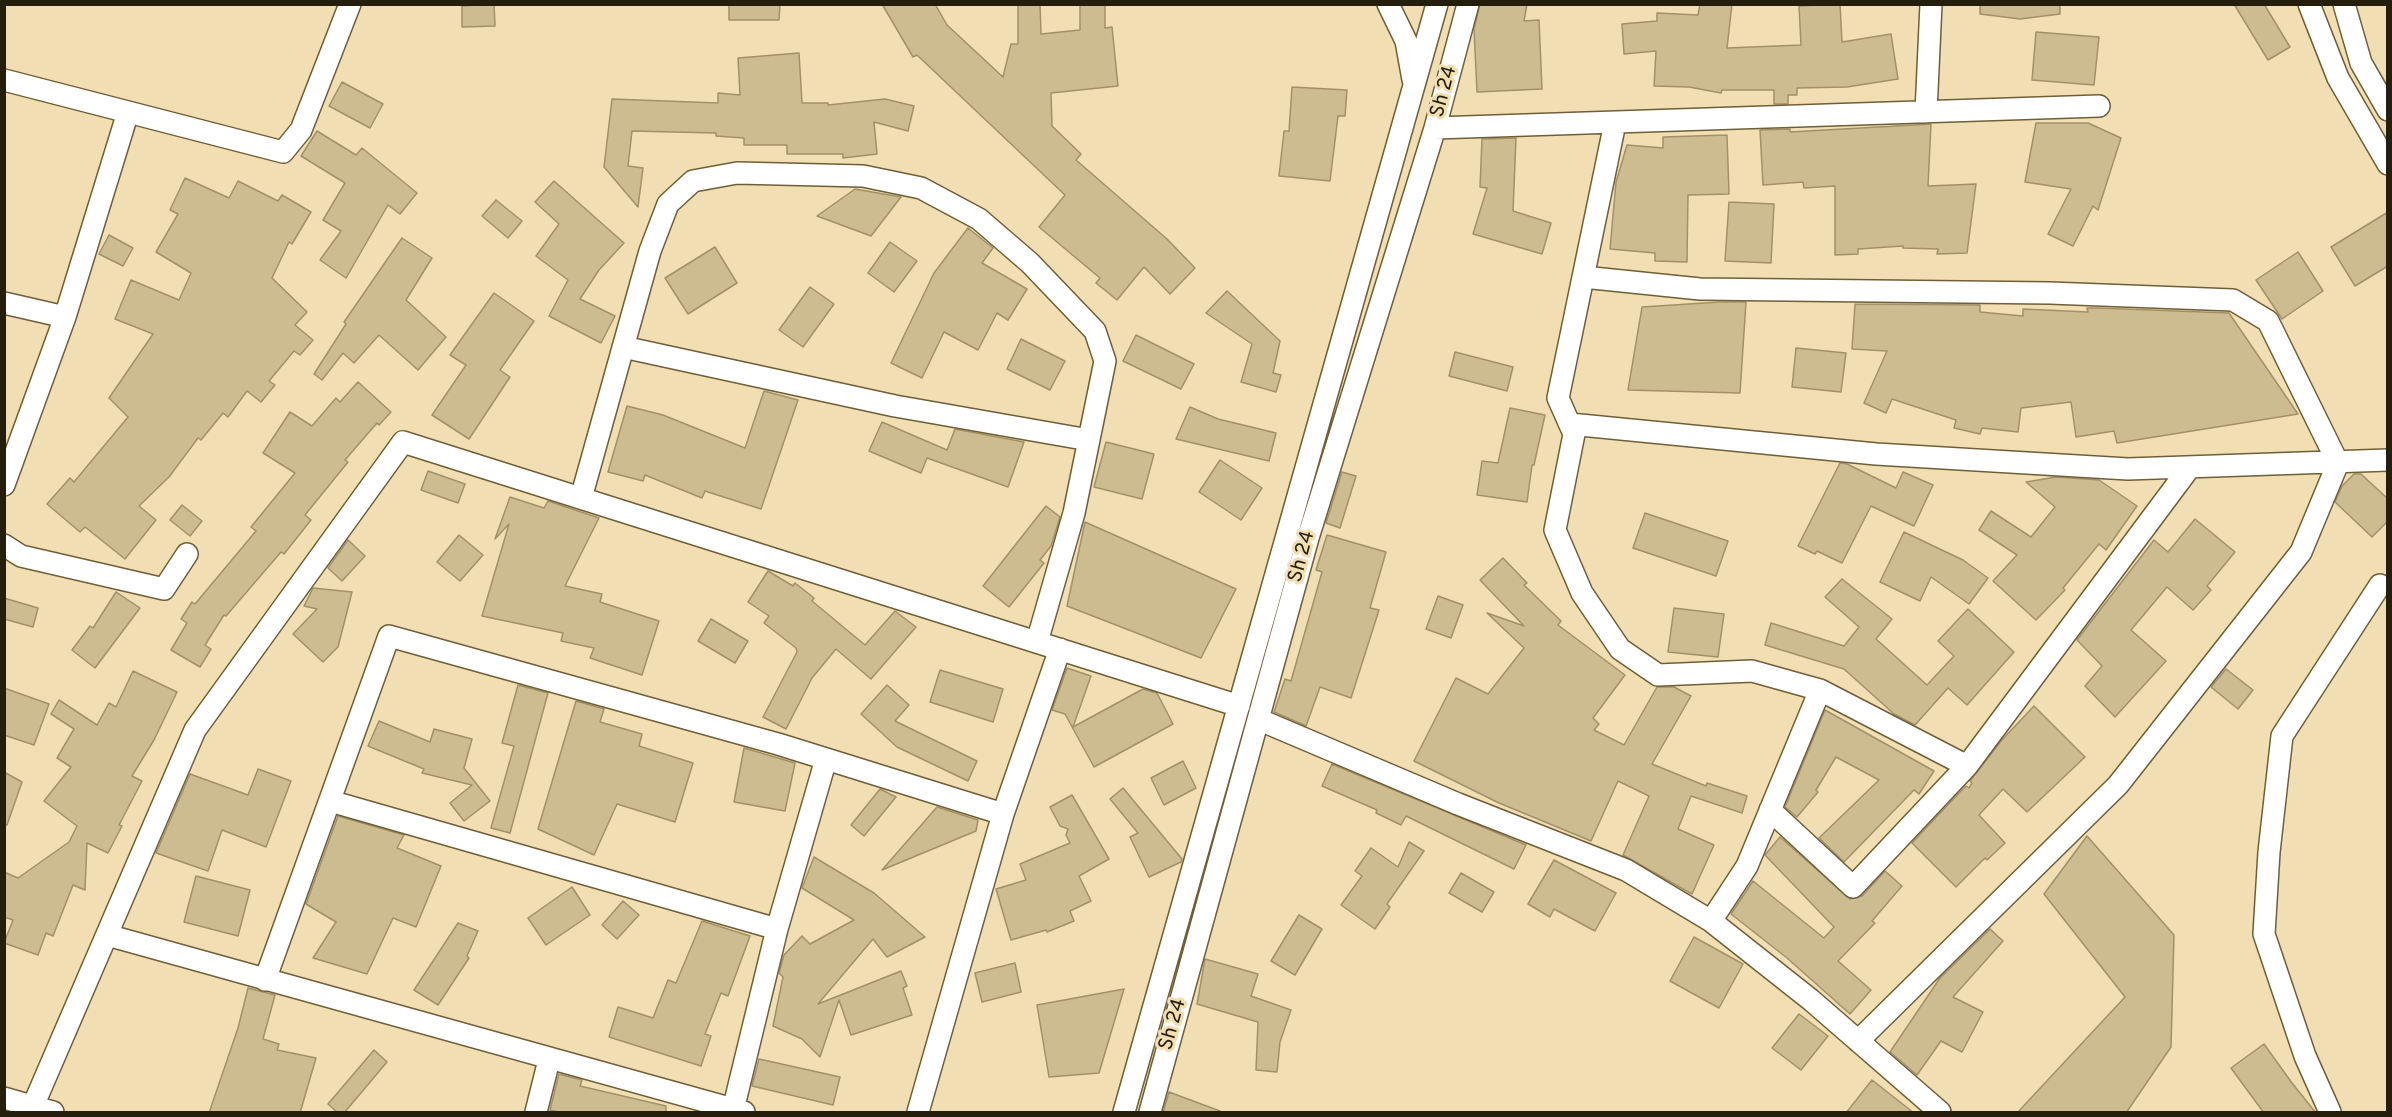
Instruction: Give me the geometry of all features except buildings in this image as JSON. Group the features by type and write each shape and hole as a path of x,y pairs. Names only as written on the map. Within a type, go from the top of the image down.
{"street":[{"path":"4,80 283,152 301,130 350,4"},
{"path":"1388,4 1406,41 1414,87"},
{"name":"Sh 24","path":"1124,1113 1437,4"},
{"name":"Sh 24","path":"1150,1113 1260,720 1308,538 1435,128 1468,4"},
{"path":"1926,112 1931,4"},
{"path":"2309,4 2324,50 2388,164"},
{"path":"2344,4 2361,63 2388,110"},
{"path":"2357,111 2369,78"},
{"path":"1435,128 2099,106"},
{"path":"4,485 65,317 128,112"},
{"path":"1615,123 1558,398 1574,434 1555,530 1582,593 1620,649 1658,675 1752,671 1820,690 1967,766"},
{"path":"581,498 650,251 668,204 693,181 737,173 863,176 921,188 979,219 1030,263 1095,332 1104,361 1074,513 1037,642"},
{"path":"1583,277 1700,289 2050,293 2233,300 2268,321 2338,463 2301,552 2118,785 1858,1041"},
{"path":"4,303 65,317"},
{"path":"623,347 895,406 1089,440"},
{"path":"1570,424 1876,454 2128,469 2388,460"},
{"path":"4,1098 43,1110 106,935 195,730 403,442 1239,706"},
{"path":"1770,810 1853,887 1967,766 2190,467"},
{"path":"4,545 21,556 164,589 187,554"},
{"path":"2330,1113 2305,1056 2264,934 2269,852 2282,736 2380,585"},
{"path":"265,980 389,636 826,759 1003,814"},
{"path":"918,1113 1003,814 1060,649"},
{"path":"1711,921 1747,866 1820,690"},
{"path":"1260,720 1458,804 1626,870 1711,921 1858,1041 1940,1113"},
{"path":"106,935 738,1111 777,929 826,759"},
{"path":"330,801 777,929"},
{"path":"536,1113 549,1060"}]}
